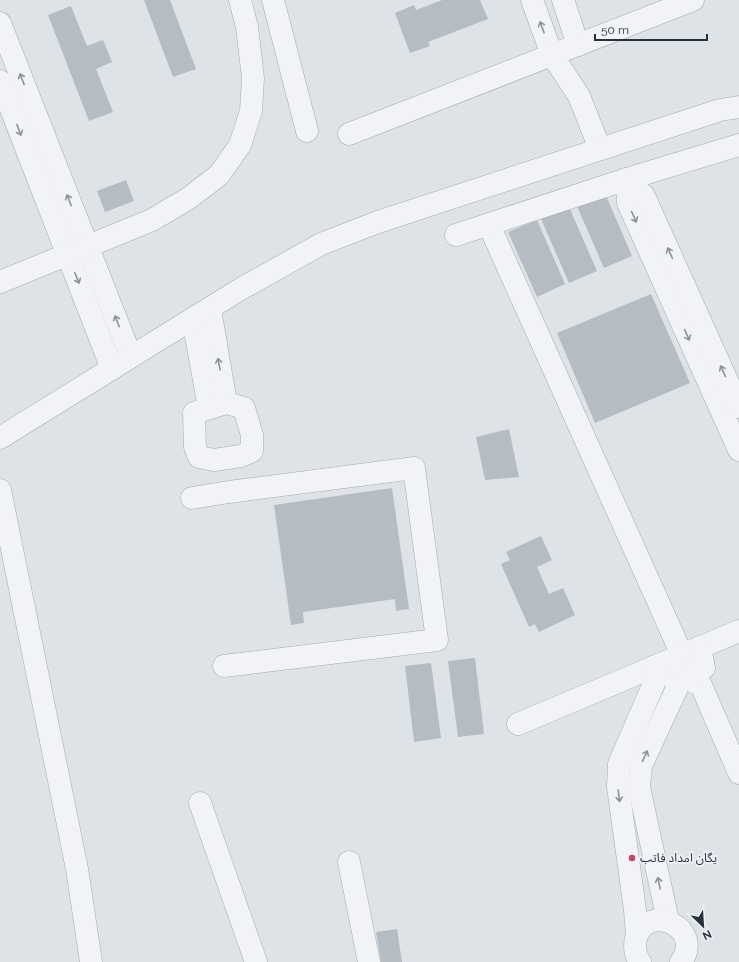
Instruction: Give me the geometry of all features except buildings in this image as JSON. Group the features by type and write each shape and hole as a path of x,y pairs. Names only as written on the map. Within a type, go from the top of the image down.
{"street":[{"path":"0,282 152,220 189,198 219,175 240,145 251,112 253,78 246,27 240,0"},
{"path":"273,0 307,131"},
{"path":"532,0 552,55 579,96 600,149"},
{"path":"563,0 578,45"},
{"path":"349,134 693,0"},
{"path":"0,22 78,250 112,369"},
{"path":"0,81 78,250 131,357"},
{"path":"0,438 239,290 321,244 378,222 600,149 720,110 739,107"},
{"path":"456,236 627,179 739,145"},
{"path":"627,179 644,196 739,407"},
{"path":"627,179 628,203 739,450"},
{"path":"489,225 691,651 704,668 682,677 641,766 639,787 668,921"},
{"path":"201,314 217,406"},
{"path":"217,406 244,408 252,435 252,451 241,456 214,460 199,457 196,447 194,413 217,406"},
{"path":"225,458 229,492"},
{"path":"192,498 414,468 437,640 224,666"},
{"path":"0,490 78,869 91,962"},
{"path":"518,724 653,676 691,651 739,631"},
{"path":"653,676 682,677 701,685 739,773"},
{"path":"640,962 635,951 637,935 635,910 618,787 619,764 653,676"},
{"path":"200,804 256,962"},
{"path":"350,862 369,962"},
{"path":"637,935 642,928 659,920 668,921 676,925 682,931 686,940 687,949 681,962"}],"place":[{"name":"یگان امداد فاتب","path":"632,858"}]}
